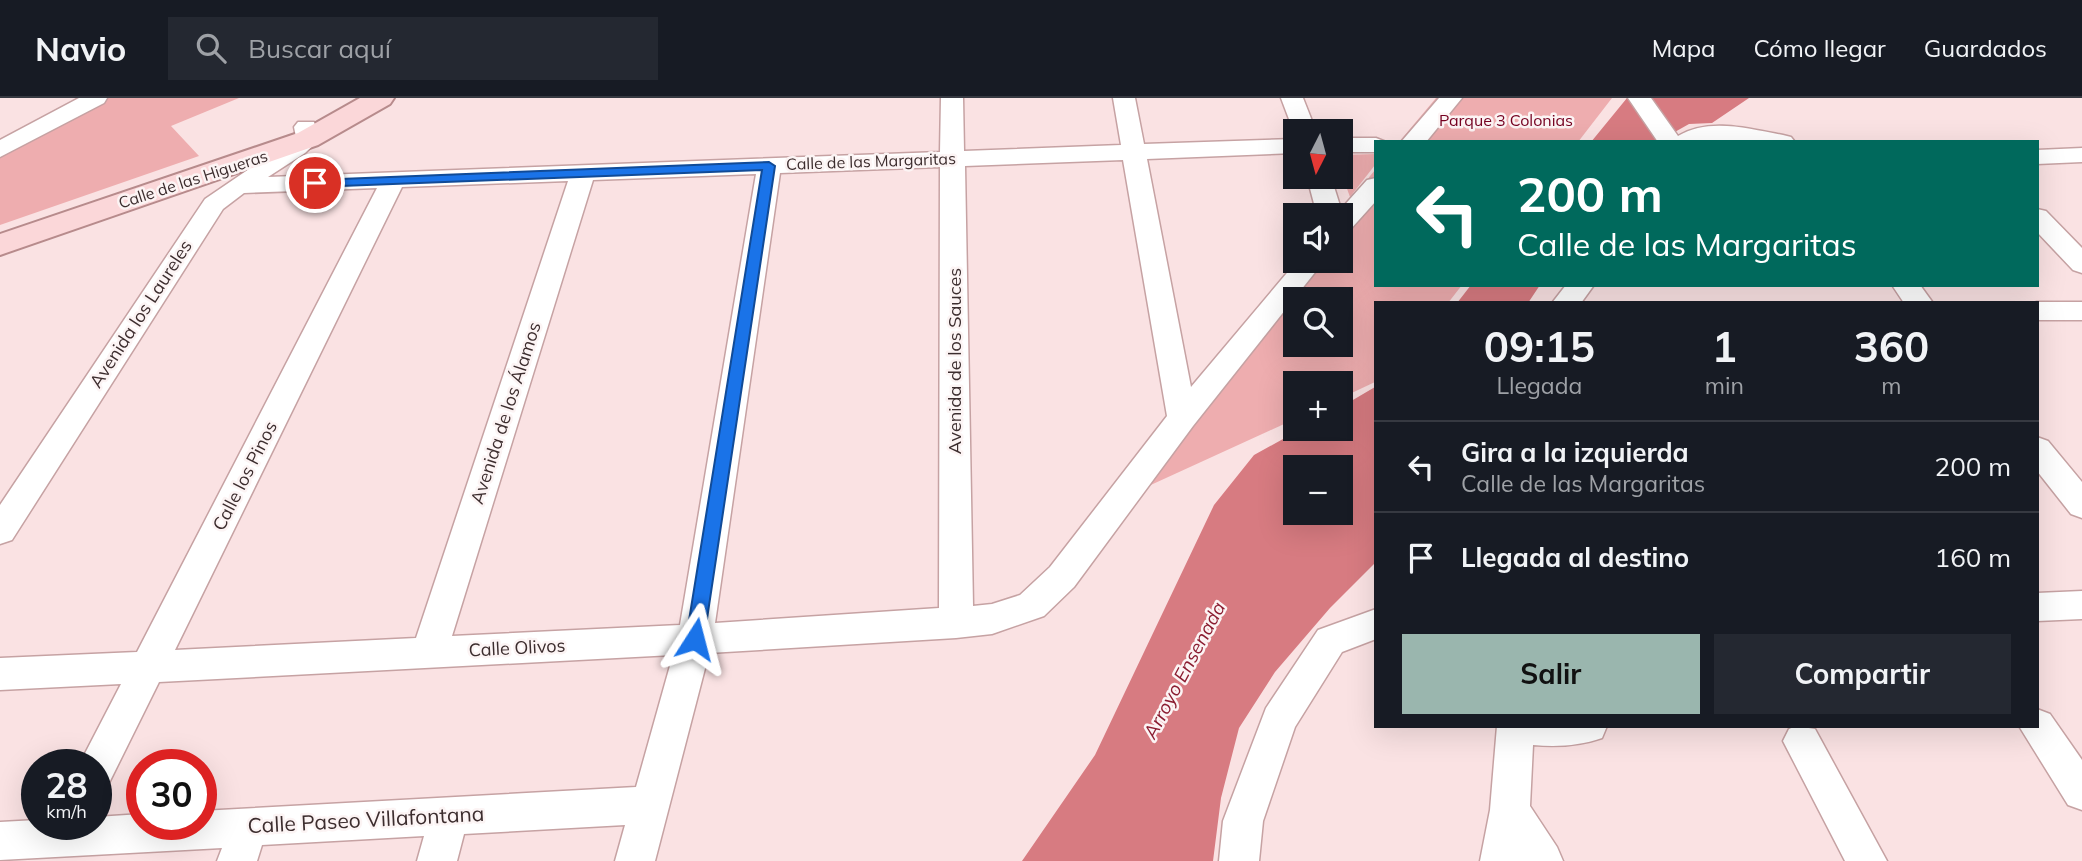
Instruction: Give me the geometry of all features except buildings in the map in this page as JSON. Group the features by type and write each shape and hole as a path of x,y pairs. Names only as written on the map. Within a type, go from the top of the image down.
{"main road":[{"name":"Calle de las Higueras","path":"0,230 307,133 362,98"},
{"name":"Calle de las Higueras","path":"0,245 307,133 380,98"}],"street":[{"path":"0,150 96,98"},
{"name":"Avenida de los Sauces","path":"952,98 956,624"},
{"path":"1124,98 1182,418"},
{"path":"1292,98 1300,119"},
{"path":"1415,140 1451,98"},
{"path":"1639,98 1669,140"},
{"name":"Avenida los Laureles","path":"0,531 206,213 237,186 287,156 307,133"},
{"path":"1686,140 1691,135 1715,133 1768,140"},
{"path":"1353,145 1374,145"},
{"name":"Calle de las Margaritas","path":"237,186 1283,146"},
{"path":"2039,157 2082,155"},
{"path":"635,861 695,639 769,166"},
{"name":"Avenida de los Álamos","path":"429,653 583,174"},
{"name":"Calle los Pinos","path":"107,749 393,181"},
{"path":"1353,211 1374,187"},
{"path":"2039,219 2082,264"},
{"path":"1182,418 1301,273"},
{"path":"1568,301 1579,287"},
{"path":"1907,287 1917,301"},
{"path":"2039,311 2082,311"},
{"name":"Calle Olivos","path":"0,674 695,639 956,624 992,619 1032,606 1062,577 1182,418"},
{"path":"2039,451 2082,505"},
{"path":"2039,607 2082,605"},
{"path":"1239,861 1243,821 1279,720 1330,641 1374,625"},
{"path":"1500,861 1510,810 1516,728"},
{"path":"1538,728 1574,728"},
{"path":"2038,728 2082,792"},
{"path":"1802,741 1867,861"},
{"name":"Calle Paseo Villafontana","path":"0,841 243,844 449,815 649,805"},
{"path":"1510,810 1543,861"},
{"path":"437,861 449,815"}],"green space":[{"path":"96,98 239,98 171,126 199,156 0,225 0,150"},
{"name":"Parque 3 Colonias","path":"1436,98 1612,98 1580,140 1401,140"},
{"path":"1374,154 1374,166 1350,197 1347,189 1353,189 1353,155"},
{"path":"1374,171 1374,287 1460,287 1450,301 1374,301 1374,382 1353,392 1353,371 1283,371 1283,424 1107,505 1173,412 1290,273 1353,273 1353,203 1348,203"}],"water":[{"path":"1627,98 1749,98 1712,123 1689,124 1661,140 1593,140"},
{"path":"1469,287 1539,287 1529,301 1459,301"},
{"name":"Arroyo Ensenada","path":"1374,388 1374,564 1330,608 1275,672 1239,728 1221,798 1213,861 1022,861 1095,755 1214,505 1254,455 1283,439 1353,441 1353,400"}],"route":[{"path":"315,183 769,166 695,639"}]}
